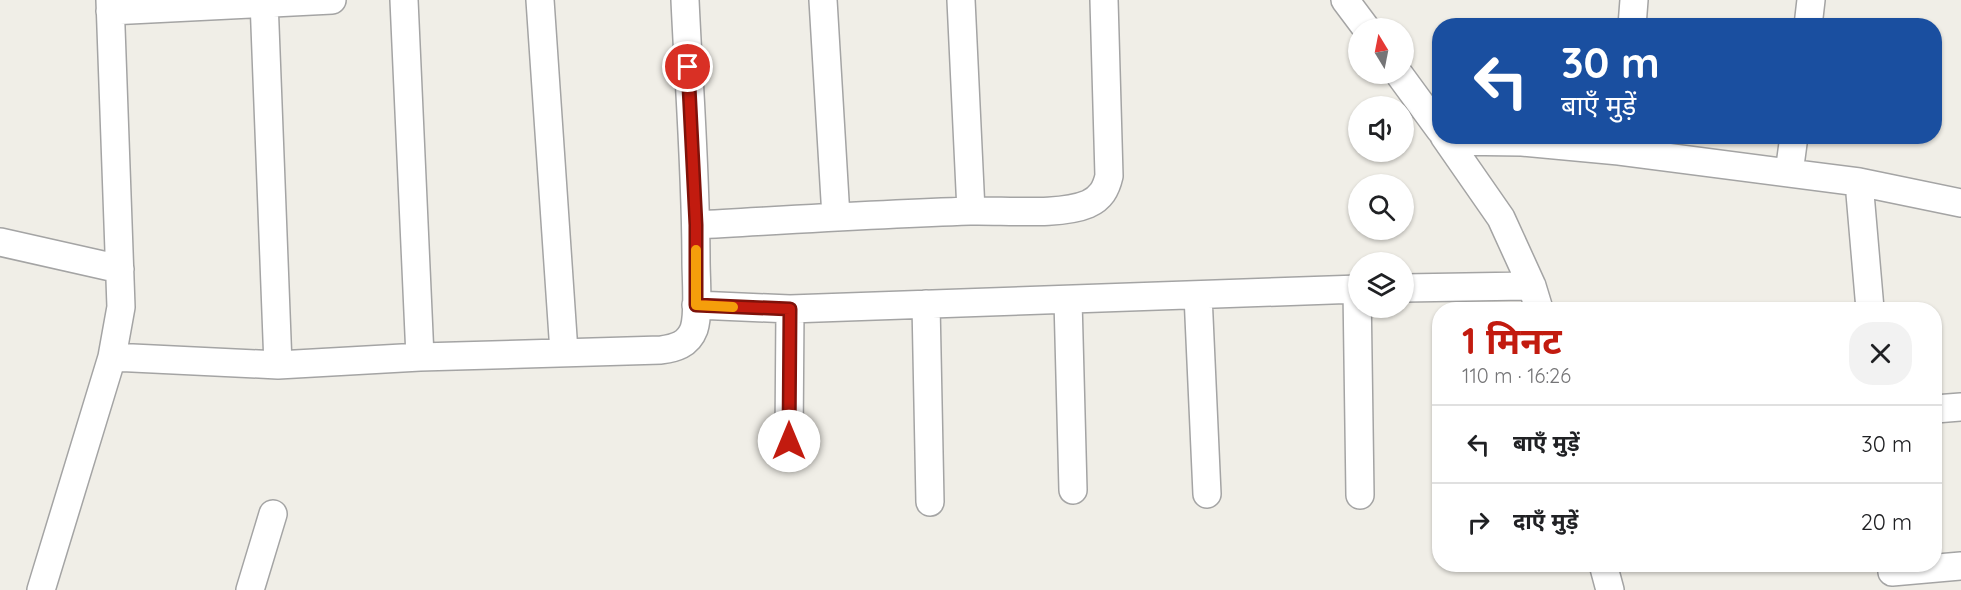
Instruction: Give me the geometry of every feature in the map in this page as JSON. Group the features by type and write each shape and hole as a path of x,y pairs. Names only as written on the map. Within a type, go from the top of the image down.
{"street":[{"path":"41,590 112,357 121,307 110,6 332,0"},
{"path":"404,0 420,357"},
{"path":"540,0 564,352"},
{"path":"112,357 278,365 420,357 661,350 678,347 688,339 694,329 696,305 696,225 685,0"},
{"path":"823,0 836,217"},
{"path":"961,0 971,211"},
{"path":"696,225 1074,208 1089,204 1107,187 1110,166 1104,0"},
{"path":"1345,0 1358,18"},
{"path":"1633,18 1634,0"},
{"path":"1809,18 1811,0"},
{"path":"264,2 278,365"},
{"path":"1406,84 1432,119"},
{"path":"1414,289 1536,297 1501,218 1450,144"},
{"path":"1620,144 1789,173 1859,182 1961,203"},
{"path":"1789,173 1793,144"},
{"path":"1859,182 1869,302"},
{"path":"0,242 120,269"},
{"path":"696,305 790,309 1348,289"},
{"path":"1198,295 1207,494"},
{"path":"1068,300 1073,490"},
{"path":"926,304 930,502"},
{"path":"789,441 790,309"},
{"path":"1358,318 1360,495"},
{"path":"1942,408 1961,407"},
{"path":"250,590 273,514"},
{"path":"1942,568 1961,566"},
{"path":"1605,572 1610,590"},
{"path":"1892,575 1915,572"}],"slow traffic":[{"path":"696,250 696,305 733,307"}],"route":[{"path":"688,67 696,225 696,305 790,309 789,441"}]}
